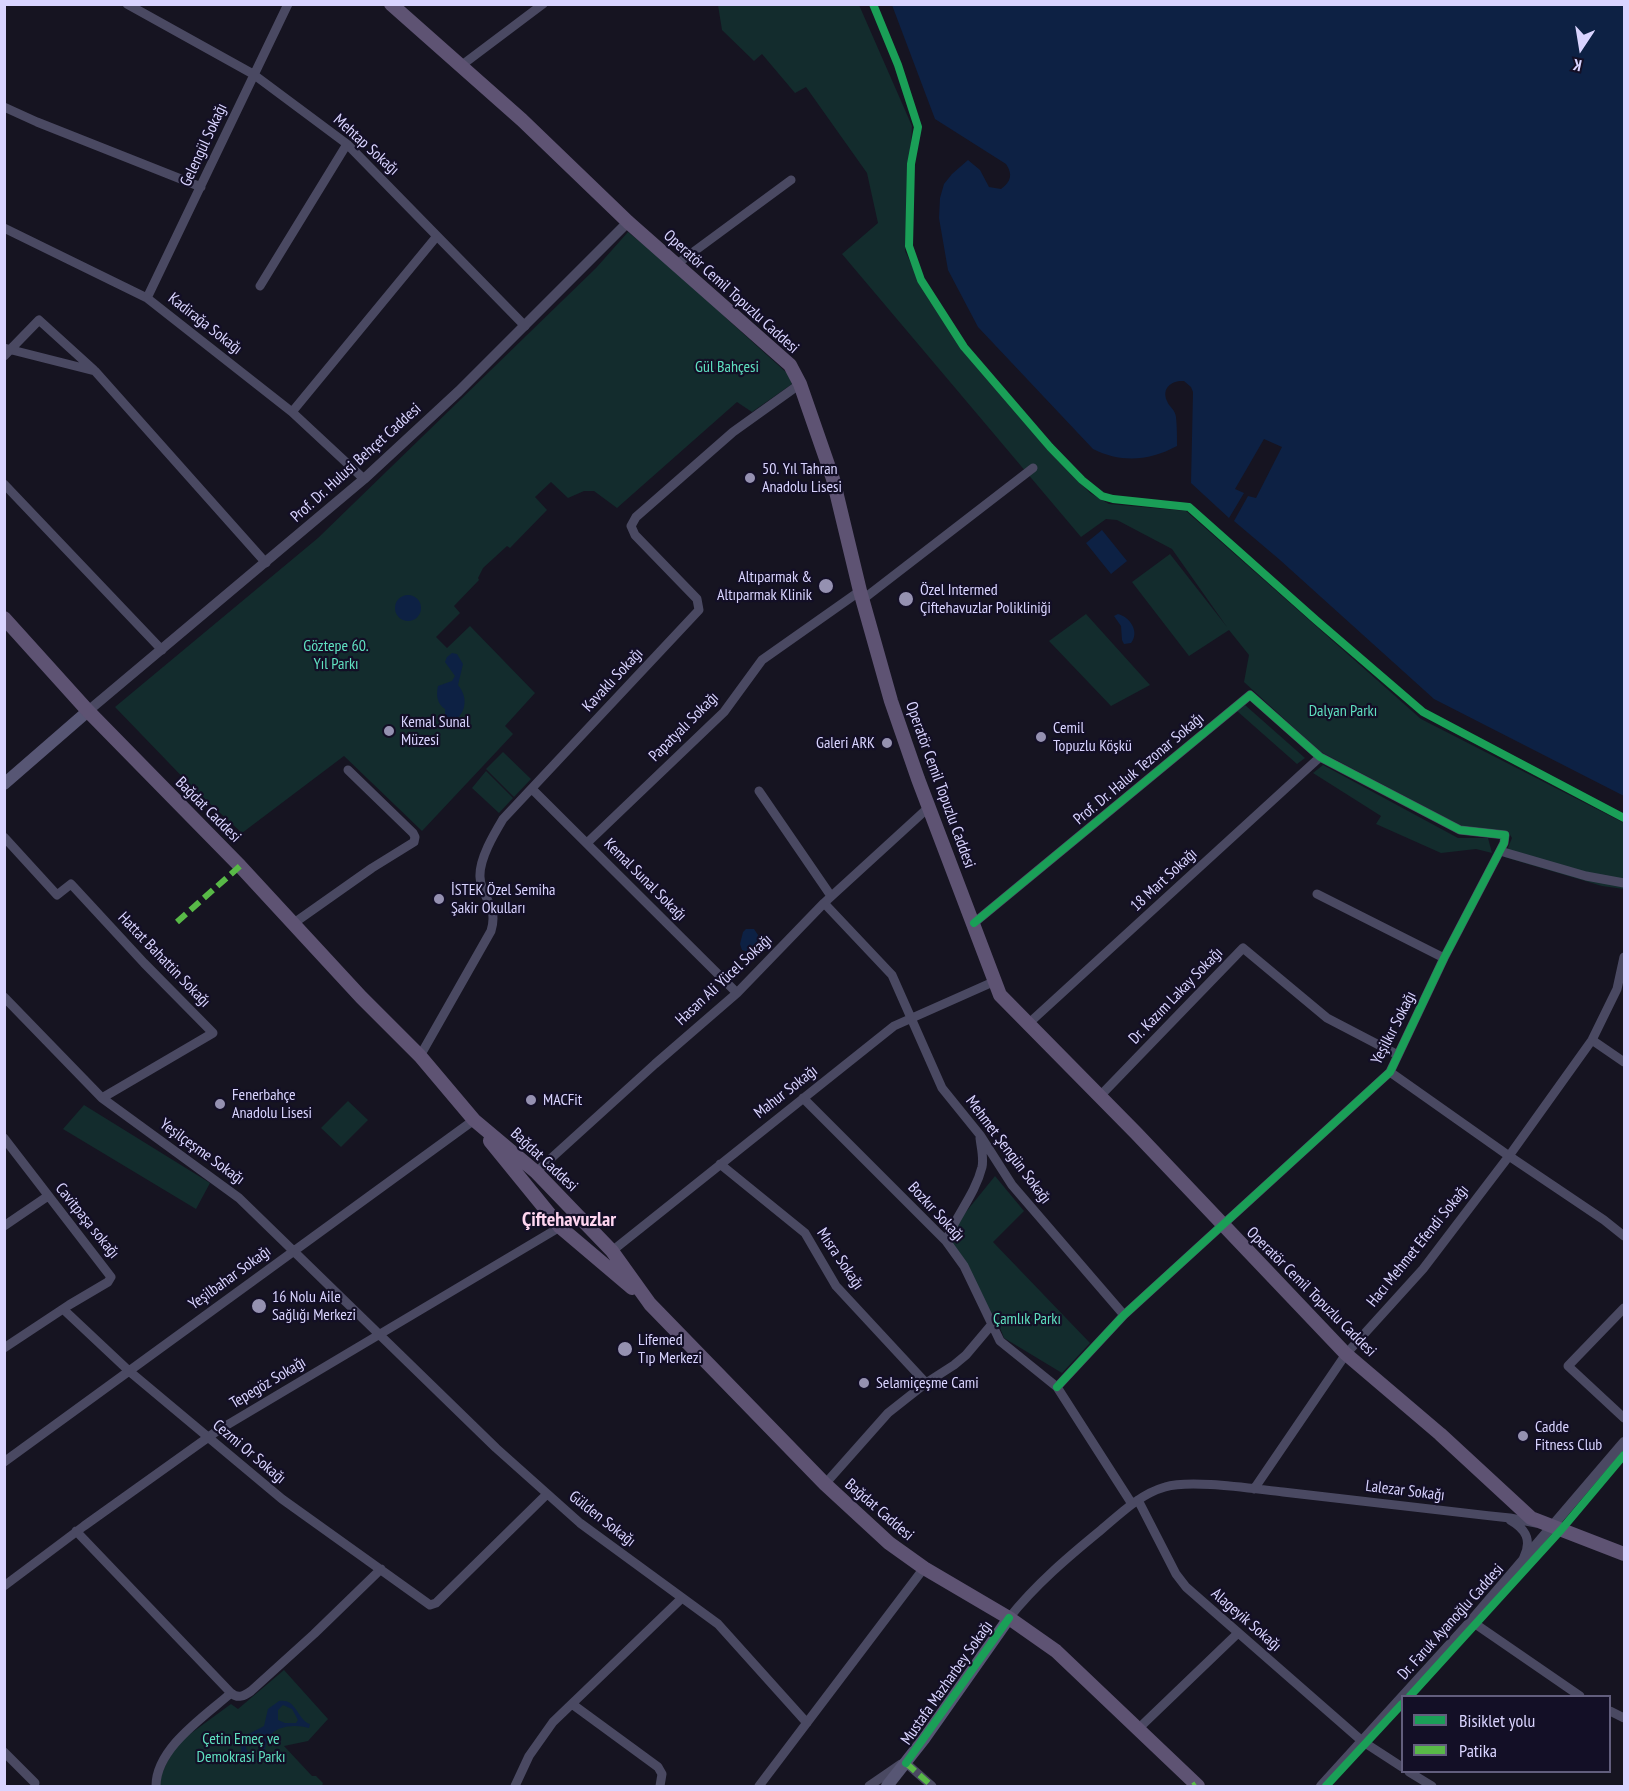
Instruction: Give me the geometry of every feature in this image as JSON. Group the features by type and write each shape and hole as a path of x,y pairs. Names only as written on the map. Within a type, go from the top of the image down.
{"main road":[{"name":"Operatör Cemil Topuzlu Caddesi","path":"391,4 462,65 628,222 790,365 800,384 833,479 861,596 891,701 974,923 993,982 1000,995 1100,1096 1346,1354 1451,1443 1525,1513 1538,1521 1624,1554"},
{"name":"Bağdat Caddesi","path":"4,618 88,711 420,1056 474,1120 536,1172 612,1251 651,1304 825,1484 890,1543 924,1568 1009,1618 1056,1651 1196,1786"},
{"path":"4,783 88,711"},
{"path":"474,1120 560,1227 651,1304"},
{"name":"Mustafa Mazharbey Sokağı","path":"887,1786 1009,1618"}],"street":[{"name":"Mehtap Sokağı","path":"127,4 253,74 347,144 525,326"},
{"name":"Gelengül Sokağı","path":"147,298 288,4"},
{"path":"462,65 543,4"},
{"path":"4,107 201,187"},
{"path":"261,286 347,144"},
{"path":"677,264 791,180"},
{"name":"Prof. Dr. Hulusi Behçet Caddesi","path":"88,711 364,479 459,391 628,222"},
{"name":"Kadirağa Sokağı","path":"4,228 147,298 292,412 364,479"},
{"path":"292,412 437,236"},
{"path":"6,352 39,320 95,371 266,563"},
{"path":"6,352 95,371"},
{"name":"Kavaklı Sokağı","path":"420,1056 493,923 492,906 479,875 491,840 503,819 699,610 698,599 635,535 631,526 636,517 733,432 800,384"},
{"name":"Papatyalı Sokağı","path":"587,843 724,712 762,660 861,596 1033,468"},
{"path":"4,484 162,650"},
{"name":"Prof. Dr. Haluk Tezonar Sokağı","path":"974,923 1250,695 1320,757"},
{"path":"1320,757 1460,830 1505,835 1500,851 1586,876 1624,883"},
{"name":"18 Mart Sokağı","path":"1028,1024 1320,757"},
{"path":"294,923 372,867 414,842 415,837 412,833 348,771"},
{"name":"Kemal Sunal Sokağı","path":"532,789 737,993"},
{"name":"Mehmet Şengün Sokağı","path":"759,791 828,900 892,975 942,1088 980,1135 1012,1185 1124,1315"},
{"name":"Hasan Ali Yücel Sokağı","path":"536,1172 737,993 828,900 929,807"},
{"name":"Hattat Bahattin Sokağı","path":"4,837 57,895 71,884 213,1033 102,1098"},
{"name":"Yeşilkır Sokağı","path":"1058,1387 1124,1315 1390,1072 1444,957 1500,851"},
{"path":"1317,894 1444,957"},
{"name":"Dr. Kazım Lakay Sokağı","path":"1100,1096 1242,948 1327,1018 1398,1054"},
{"name":"Hacı Mehmet Efendi Sokağı","path":"1254,1489 1346,1354 1423,1269 1509,1156 1592,1040 1617,989 1624,957"},
{"name":"Mahur Sokağı","path":"612,1251 894,1026 993,982"},
{"name":"Yeşilçeşme Sokağı","path":"4,997 102,1098 234,1194 379,1334"},
{"path":"1592,1040 1624,1062"},
{"path":"1390,1072 1624,1236"},
{"name":"Bozkır Sokağı","path":"803,1098 946,1241 964,1266 1000,1341 1058,1387 1135,1502"},
{"name":"Yeşilbahar Sokağı","path":"4,1462 474,1120"},
{"path":"946,1241 950,1229 972,1197 982,1165 980,1135"},
{"name":"Cavitpaşa sokağı","path":"4,1138 111,1276 108,1282 4,1348"},
{"name":"Mısra Sokağı","path":"720,1164 805,1233 836,1286 926,1383"},
{"path":"4,1226 48,1196"},
{"name":"Tepegöz Sokağı","path":"4,1586 76,1531 208,1437 560,1227"},
{"path":"1624,1308 1568,1366 1624,1418"},
{"name":"Cezmi Or Sokağı","path":"63,1309 129,1371 292,1507 431,1605 435,1604 547,1494"},
{"path":"825,1484 888,1413 960,1360 993,1323"},
{"name":"Gülden Sokağı","path":"379,1334 547,1494 587,1529 720,1625 807,1723"},
{"name":"Dr. Faruk Ayanoğlu Caddesi","path":"1404,1695 1471,1621 1624,1442"},
{"path":"1009,1618 1031,1593 1079,1548 1135,1502 1173,1485 1254,1489"},
{"name":"Lalezar Sokağı","path":"1254,1489 1505,1518 1551,1526"},
{"name":"Alageyik Sokağı","path":"1135,1502 1179,1580 1362,1741 1401,1766"},
{"path":"1505,1518 1521,1527 1528,1537 1528,1547 1521,1563"},
{"path":"76,1531 231,1693 240,1697 248,1693 314,1634 381,1569"},
{"path":"759,1786 924,1568"},
{"path":"516,1786 525,1764 553,1722 682,1598"},
{"path":"1471,1621 1579,1695"},
{"path":"1138,1729 1238,1633"},
{"path":"156,1786 157,1778 172,1744 231,1693"},
{"name":"Dr. Faruk Ayanoğlu Caddesi","path":"1321,1786 1401,1698"},
{"path":"572,1704 658,1767 662,1773 660,1786"},
{"path":"4,1752 34,1786"},
{"path":"869,1786 908,1760 932,1786"},
{"path":"1411,1773 1432,1786"}],"green space":[{"name":"Dalyan Parkı","path":"718,5 859,5 912,126 905,251 929,300 1046,448 1090,493 1109,504 1186,511 1421,719 1624,823 1624,889 1602,886 1504,857 1512,838 1509,833 1499,830 1465,828 1319,751 1244,682 1249,655 1229,630 1189,656 1132,582 1170,554 1227,627 1172,549 1117,520 1106,519 1081,537 842,254 878,223 867,173 806,87 795,93 762,54 754,61 722,30"},
{"name":"Göztepe 60. Yıl Parkı","path":"628,232 703,293 726,318 788,374 792,384 752,412 737,402 617,508 594,491 584,491 568,498 551,482 535,497 547,510 510,548 507,546 483,568 479,580 454,606 460,613 436,637 447,648 470,626 535,693 505,726 513,734 422,831 344,756 242,833 195,790 115,707 318,538 596,268"},
{"path":"1086,614 1150,685 1111,706 1049,641"},
{"path":"1245,705 1305,758 1297,764 1237,711"},
{"path":"503,752 531,779 514,797 486,769"},
{"path":"1323,765 1458,838 1488,838 1492,853 1476,849 1441,853 1376,824 1381,816 1313,773"},
{"path":"486,771 513,798 499,813 472,788"},
{"path":"348,1101 368,1120 341,1147 321,1128"},
{"path":"84,1105 210,1183 196,1209 63,1129"},
{"name":"Çamlık Parkı","path":"995,1176 1024,1211 993,1242 1090,1343 1062,1373 1004,1338 999,1325 949,1242 961,1218"},
{"name":"Çetin Emeç ve Demokrasi Parkı","path":"284,1670 328,1719 308,1741 284,1746 312,1776 316,1776 323,1783 322,1786 158,1786 175,1745 231,1704 238,1709"}],"water":[{"path":"892,5 1624,5 1624,796 1434,699 1234,521 1248,496 1256,498 1282,447 1264,439 1235,489 1244,493 1229,518 1191,483 1193,392 1184,381 1172,383 1166,392 1167,401 1176,417 1177,446 1146,457 1114,457 1093,449 978,327 948,270 939,218 940,198 944,184 968,160 980,170 989,187 1001,189 1009,181 1010,171 1006,164 935,119"},
{"path":"1102,530 1127,561 1111,574 1086,543"},
{"path":"408,595 417,599 421,608 417,617 408,621 399,617 395,608 399,599"},
{"path":"1118,614 1132,625 1134,639 1131,643 1124,644 1122,640 1121,626 1114,616"},
{"path":"452,653 457,654 463,664 458,685 465,701 460,716 451,723 445,720 445,709 439,702 437,693 438,686 452,681 455,676 445,662"},
{"path":"746,929 754,929 758,935 758,941 748,952 742,950 740,944"},
{"path":"279,1701 290,1703 310,1724 309,1728 293,1726 277,1730 269,1737 261,1760 255,1762 250,1761 241,1754 241,1742 247,1735 264,1726 268,1709","holes":["283,1705 292,1709 298,1720 296,1723 285,1723 278,1720 278,1710","258,1733 262,1734 261,1754 255,1761 249,1757 245,1744 248,1739"]}],"marked path":[{"path":"177,922 240,866"},
{"path":"906,1763 932,1786"}],"cycle path":[{"path":"873,4 898,65 918,127 911,164 909,246 921,280 964,347 1050,447 1082,480 1102,496 1189,507 1423,712 1624,818"},
{"path":"974,923 1250,695 1320,757 1460,830 1505,835 1504,843 1444,958 1390,1072 1124,1315 1057,1387"},
{"path":"1411,1695 1561,1530 1624,1455"},
{"path":"906,1763 1009,1618"},
{"path":"1326,1786 1401,1705"}],"place":[{"name":"50. Yıl Tahran Anadolu Lisesi","path":"750,478"},
{"name":"Altıparmak & Altıparmak Klinik","path":"826,586"},
{"name":"Özel Intermed Çiftehavuzlar Polikliniği","path":"906,599"},
{"name":"Kemal Sunal Müzesi","path":"389,731"},
{"name":"Cemil Topuzlu Köşkü","path":"1041,737"},
{"name":"Galeri ARK","path":"887,743"},
{"name":"İSTEK Özel Semiha Şakir Okulları","path":"439,899"},
{"name":"MACFit","path":"531,1100"},
{"name":"Fenerbahçe Anadolu Lisesi","path":"220,1104"},
{"name":"16 Nolu Aile Sağlığı Merkezi","path":"259,1306"},
{"name":"Lifemed Tıp Merkezi","path":"625,1349"},
{"name":"Selamiçeşme Cami","path":"864,1383"},
{"name":"Cadde Fitness Club","path":"1523,1436"}],"district":[{"name":"Çiftehavuzlar","path":"569,1220"}],"park label":[{"name":"Gül Bahçesi","path":"727,367"}]}
